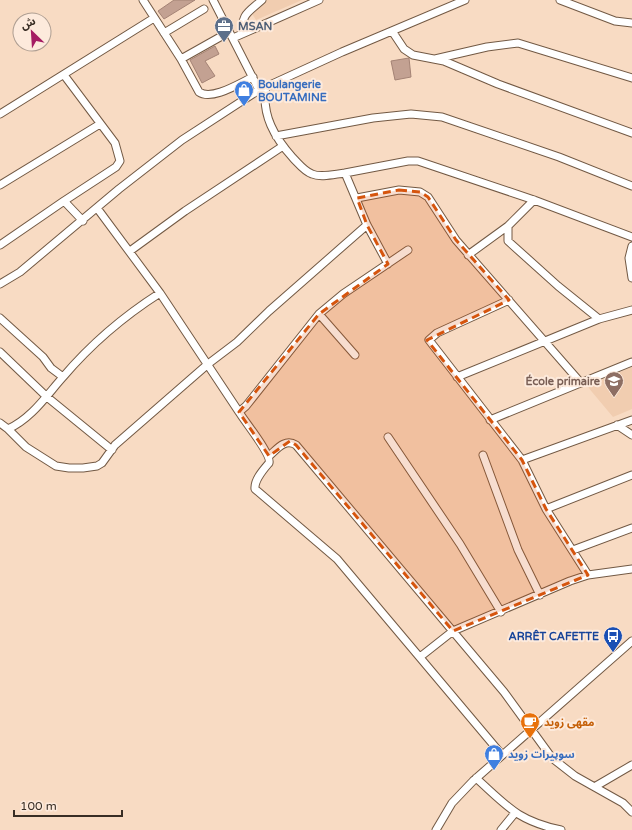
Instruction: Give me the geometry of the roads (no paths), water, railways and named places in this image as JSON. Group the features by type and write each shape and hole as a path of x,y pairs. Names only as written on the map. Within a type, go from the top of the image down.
{"street":[{"path":"143,0 181,59 195,88 203,95 214,95 253,76"},
{"path":"214,0 259,90"},
{"path":"244,33 242,25 244,16 262,0"},
{"path":"181,59 231,35 244,33 318,0"},
{"path":"0,284 20,272 83,221 119,189 182,140 259,90 465,0"},
{"path":"560,0 615,20 632,23"},
{"path":"164,34 204,9"},
{"path":"0,114 154,18"},
{"path":"392,31 404,49 413,55 444,61 498,84 632,133"},
{"path":"434,59 487,47 518,43 632,78"},
{"path":"0,245 116,167 120,160 115,143 64,75"},
{"path":"266,86 266,104 270,126 283,146 301,167 313,175 345,173 408,160 418,161 534,200 632,238"},
{"path":"276,136 373,118 411,114 442,117 559,157 632,186"},
{"path":"0,185 100,124"},
{"path":"130,251 185,211 283,146"},
{"path":"345,173 357,198 367,225 388,264"},
{"path":"357,198 399,190 420,192 428,197 443,223 468,254 546,341 581,383"},
{"path":"468,254 508,226 534,200"},
{"path":"64,201 83,221"},
{"path":"97,208 160,293 240,412 246,425 269,456 269,463 258,477 255,489 337,558 502,755"},
{"path":"0,422 26,447 56,466 69,468 96,466 102,463 112,450 208,364 237,342 269,311 367,225"},
{"path":"508,226 508,240 558,286 599,319"},
{"path":"632,246 629,258 632,278"},
{"path":"240,412 319,314 343,294 408,250"},
{"path":"8,429 40,405 63,377 115,324 160,293"},
{"path":"509,300 430,337 430,343 522,460 546,509 588,575"},
{"path":"457,377 599,319 632,310"},
{"path":"319,314 355,355"},
{"path":"0,318 43,357 51,368 63,377"},
{"path":"0,352 47,397 112,450"},
{"path":"490,420 632,362"},
{"path":"522,460 632,420"},
{"path":"617,425 632,435"},
{"path":"388,437 460,544 501,612"},
{"path":"269,456 287,442 291,442 296,445 504,692 552,758 575,776 596,786 623,803 632,812"},
{"path":"483,455 518,550 540,595"},
{"path":"546,509 632,474"},
{"path":"573,550 632,528"},
{"path":"420,657 453,631 588,575 632,569"},
{"path":"436,830 452,803 476,778 632,641"},
{"path":"596,786 632,765"},
{"path":"476,778 507,808 515,813 539,825 562,830"},
{"path":"501,830 515,813"}],"place":[{"name":"MSAN","path":"224,43"},
{"name":"Boulangerie BOUTAMINE","path":"244,107"},
{"name":"École primaire","path":"614,398"},
{"name":"ARRÊT CAFETTE","path":"613,653"},
{"name":"مقهى زويد","path":"530,739"},
{"name":"سوپيرات زويد","path":"494,771"}]}
